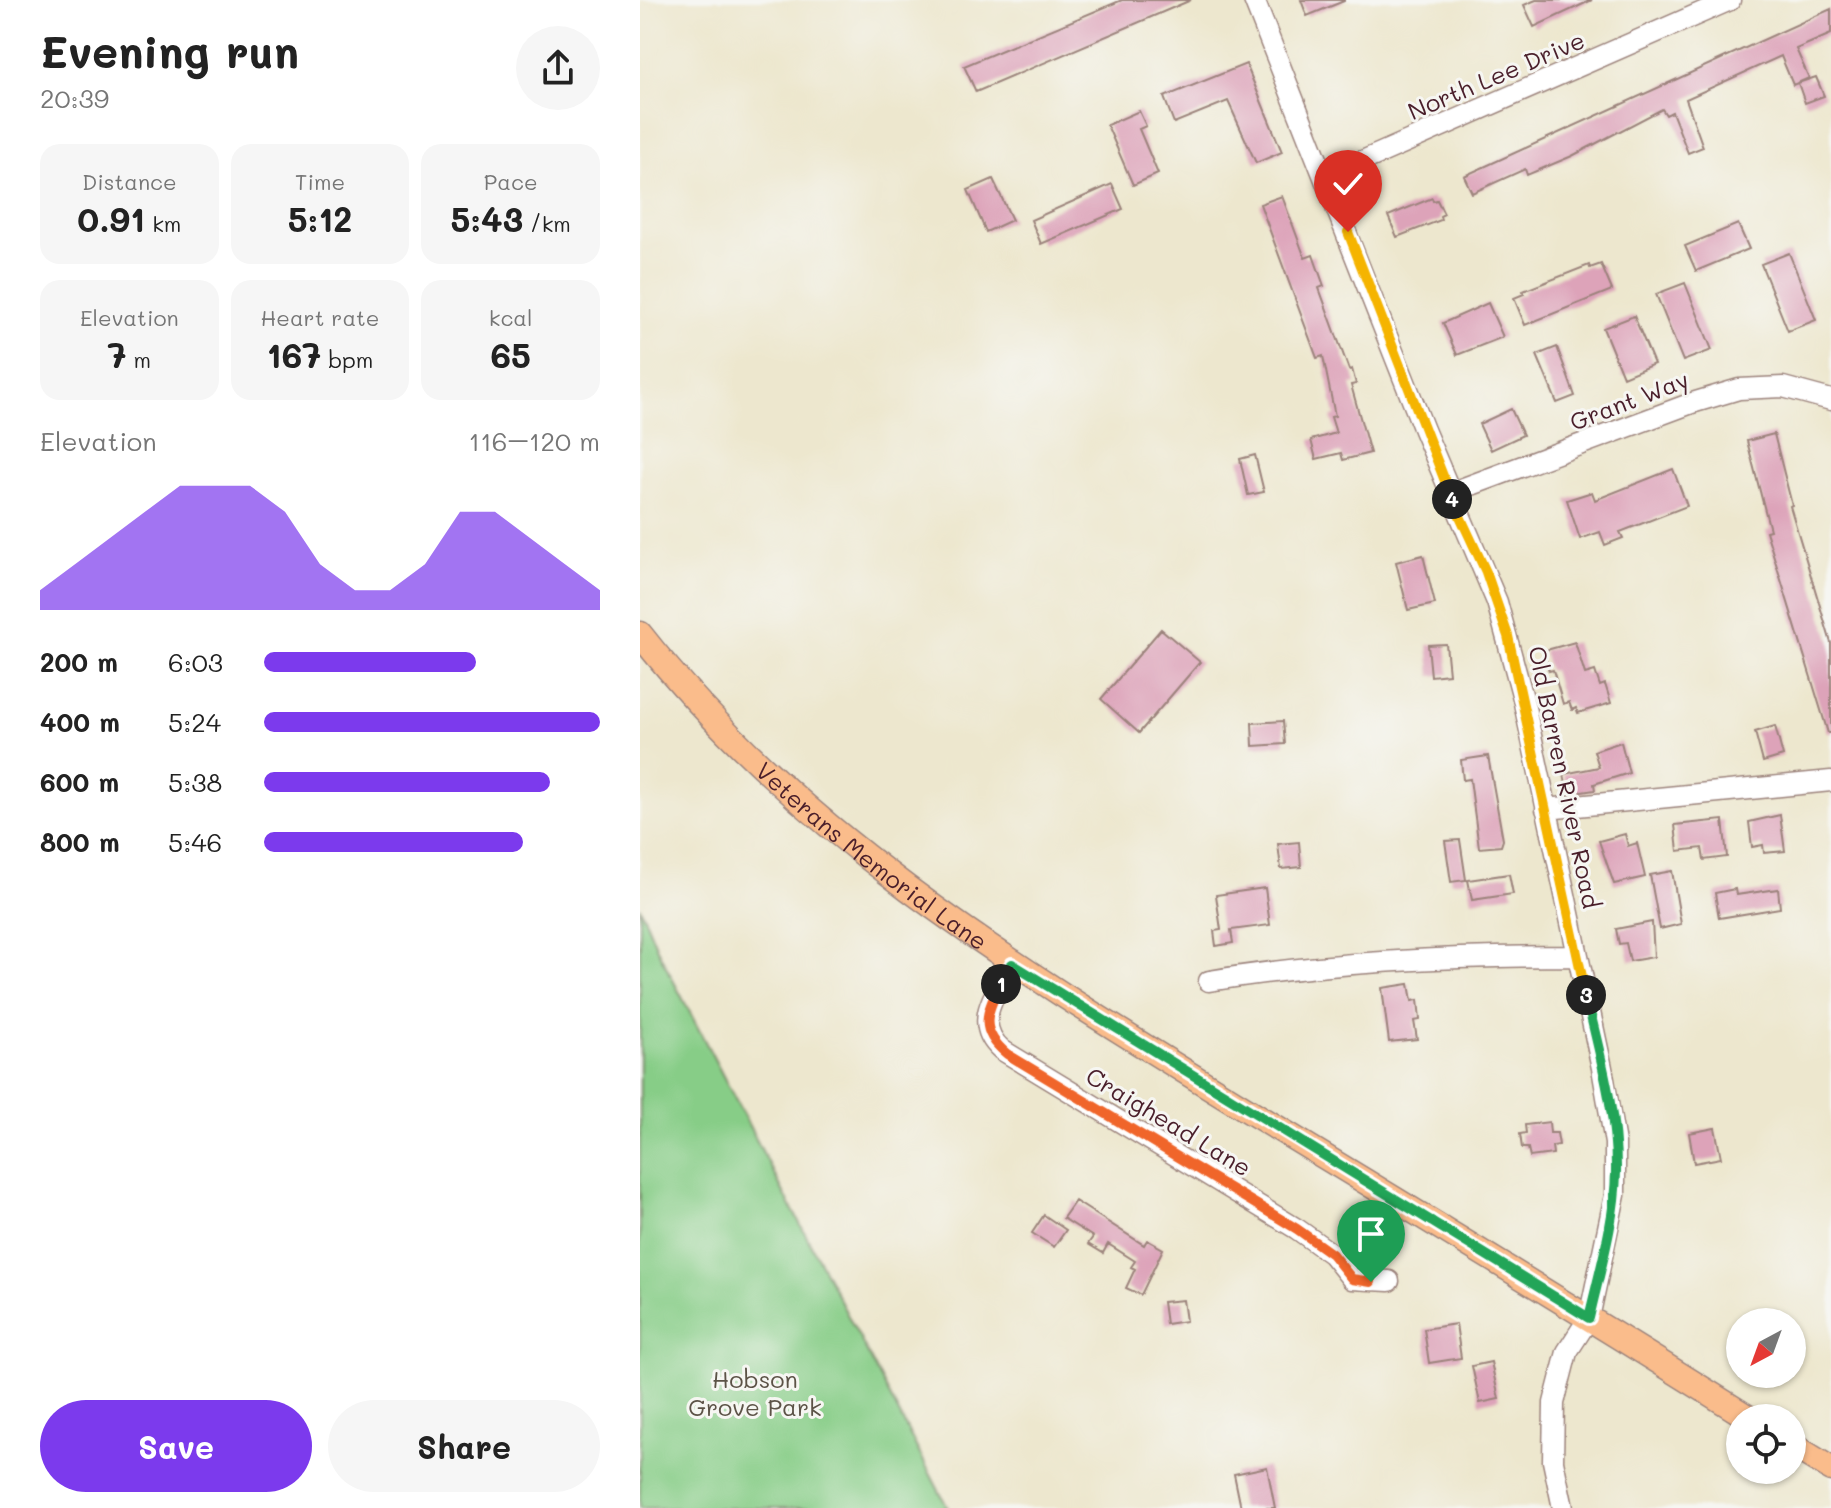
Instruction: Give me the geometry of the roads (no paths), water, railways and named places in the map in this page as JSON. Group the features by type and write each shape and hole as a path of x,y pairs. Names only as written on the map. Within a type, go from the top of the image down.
{"main road":[{"name":"Veterans Memorial Lane","path":"640,634 711,716 819,819 915,897 1012,964 1727,1404"},
{"path":"1806,1454 1831,1469"}],"street":[{"name":"Old Barren River Road","path":"1254,0 1450,493 1486,572 1508,636 1611,1114 1616,1170 1611,1218 1589,1318"},
{"name":"North Lee Drive","path":"1326,177 1730,0"},
{"name":"Grant Way","path":"1450,493 1692,403 1739,389 1783,387 1831,400"},
{"path":"1546,809 1831,781"},
{"path":"1209,981 1275,970 1510,956 1577,956"},
{"name":"Craighead Lane","path":"1012,964 985,1018 989,1035 1002,1050 1297,1229 1332,1254 1352,1279 1389,1281"},
{"path":"1563,1508 1552,1451 1554,1403 1567,1352 1589,1318"}],"park label":[{"name":"Hobson Grove Park","path":"755,1392"}]}
